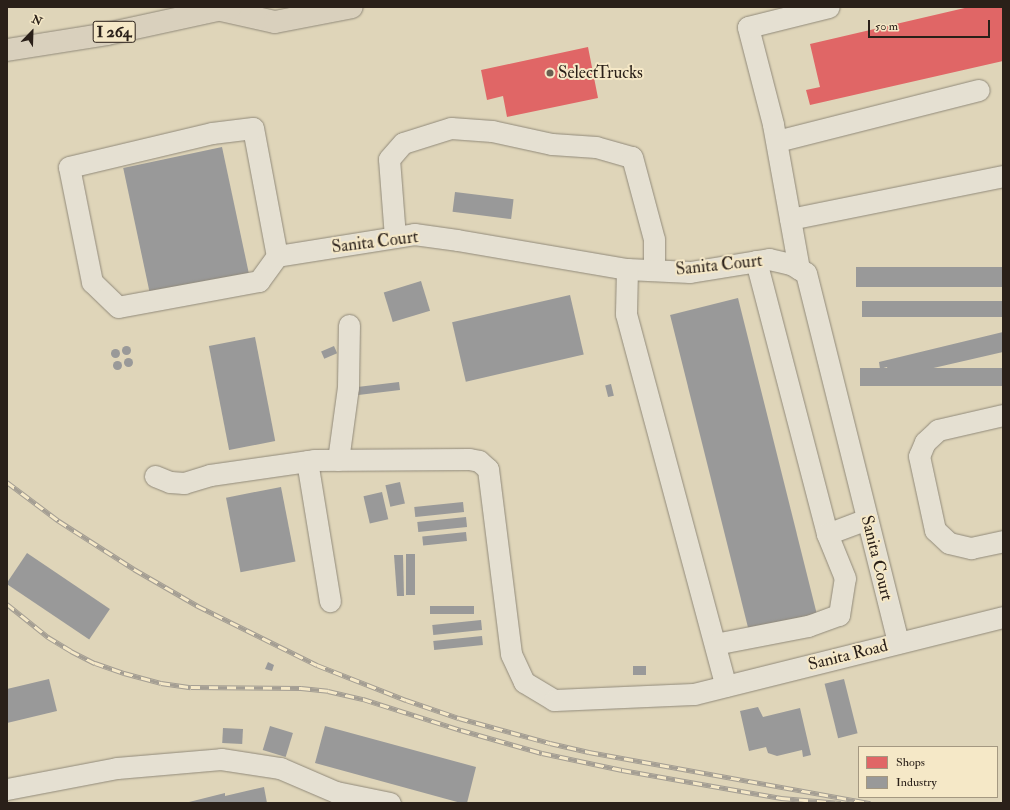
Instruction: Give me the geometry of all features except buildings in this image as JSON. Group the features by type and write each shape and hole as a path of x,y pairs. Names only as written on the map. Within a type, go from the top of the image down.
{"highway":[{"path":"226,9 275,22 352,7"},
{"name":"I 264","path":"7,50 107,34 226,9"}],"street":[{"path":"799,269 776,141 748,27 829,7"},
{"path":"776,141 979,90"},
{"path":"253,128 277,256 259,281 118,307 92,282 68,167 212,133 253,128"},
{"path":"395,237 389,159 403,143 451,128 492,131 552,144 596,148 632,157 654,239 654,270"},
{"path":"790,220 1003,176"},
{"name":"Sanita Court","path":"277,256 414,234 626,269 690,272 769,259 791,264 806,273 898,643"},
{"path":"714,644 808,626 839,615 845,578 827,534 756,261"},
{"path":"626,269 626,314 726,686"},
{"path":"155,476 170,482 184,483 210,475 307,461 338,460 348,387 349,325"},
{"path":"1003,415 938,430 925,442 919,456 935,530 949,543 972,548 1003,541"},
{"name":"Sanita Road","path":"338,460 469,459 485,465 488,469 511,654 519,675 524,682 554,700 694,694 1003,617"},
{"path":"307,461 330,601"},
{"path":"827,534 867,519"},
{"path":"7,789 118,768 221,759 280,768 336,792 390,803"}],"railway":[{"path":"7,482 59,521 134,569 198,606 317,665 406,700 459,718 589,752 870,803"},
{"path":"7,604 48,637 71,651 95,663 161,683 191,687 301,688 328,691 363,699 461,730 542,753 622,770 781,798 841,803"}],"place":[{"name":"SelectTrucks","path":"550,73"}]}
